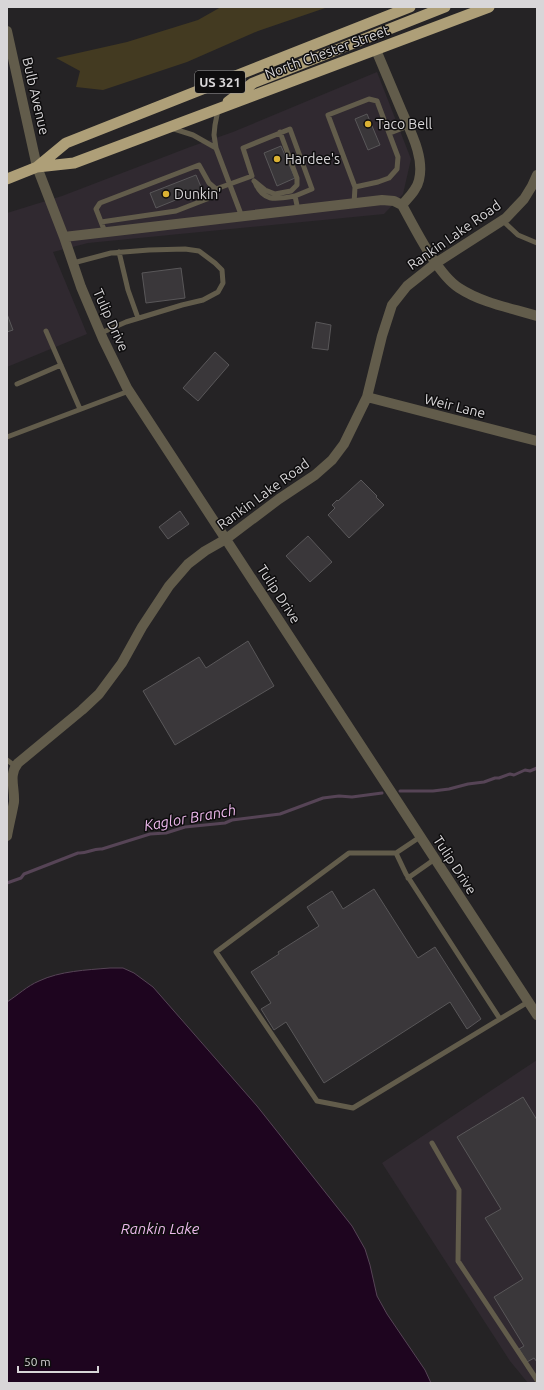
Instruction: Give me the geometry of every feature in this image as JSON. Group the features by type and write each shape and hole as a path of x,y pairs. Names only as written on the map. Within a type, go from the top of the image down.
{"highway":[{"name":"North Chester Street","path":"37,167 66,143 410,7"},
{"path":"218,110 253,83 445,7"},
{"name":"North Chester Street","path":"7,179 37,167 74,163 490,7"}],"street":[{"name":"Bulb Avenue","path":"7,31 9,49 37,167"},
{"path":"376,50 408,126 419,158 419,182 402,205"},
{"name":"Tulip Drive","path":"37,167 64,237 81,287 129,391 537,1015"},
{"name":"Rankin Lake Road","path":"7,836 14,803 10,765 21,760 82,710 99,694 122,664 142,627 169,586 188,564 205,551 226,539 315,475 332,460 344,444 367,397 382,336 392,305 407,286 436,263 502,220 524,199 537,175"},
{"path":"64,237 382,200 394,201 402,205 445,277 459,288 480,298 537,316"},
{"name":"Weir Lane","path":"367,397 537,441"}],"lane":[{"path":"354,204 355,187 328,115 369,99 377,101 390,133 398,157 397,169 389,178 355,187"},
{"path":"218,110 214,130 216,148 242,217"},
{"path":"390,133 408,126"},
{"path":"170,128 193,135 216,148"},
{"path":"290,129 312,189 295,196 276,200 266,197 257,188 253,178 243,148 290,129"},
{"path":"253,178 265,190 275,194 291,191 297,185 298,178 280,132"},
{"path":"105,232 96,209 100,203 199,165 209,183 216,189"},
{"path":"101,222 176,211 206,199 216,189 253,178"},
{"path":"295,196 298,210"},
{"path":"502,220 518,235 537,243"},
{"path":"73,263 111,253 185,249 199,252 222,270 223,283 218,292 203,300 138,318 101,333"},
{"path":"120,252 128,290 138,318"},
{"path":"46,331 80,409"},
{"path":"17,384 61,365"},
{"path":"7,437 129,391"},
{"path":"420,837 396,853 349,853 216,952 317,1101 353,1108 528,1002"},
{"path":"396,853 408,878 500,1019"},
{"path":"408,878 435,859"},
{"path":"432,1143 460,1190 458,1261 537,1380"}],"shaded area":[{"path":"221,7 328,7 258,31 187,62 103,90 76,87 80,71 56,58 127,42 198,20"},
{"path":"377,72 411,159 403,194 384,214 88,243 53,252 87,334 7,367 7,213 62,196 233,132"},
{"path":"537,1060 537,1383 528,1383 510,1361 382,1163"}],"water":[{"name":"Rankin Lake","path":"110,968 123,968 134,973 153,987 257,1106 352,1226 365,1249 377,1296 387,1314 425,1370 431,1383 7,1383 7,1002 30,985 56,975"}],"building":[{"path":"367,114 380,145 368,150 355,119"},
{"path":"281,146 295,178 277,186 264,153"},
{"path":"196,175 204,194 190,200 188,195 156,208 150,193"},
{"path":"181,268 185,298 146,303 142,273"},
{"path":"7,314 13,330 7,332"},
{"path":"316,322 331,325 328,350 312,348"},
{"path":"215,352 229,365 198,401 183,388"},
{"path":"361,480 384,505 349,538 328,515 335,508 332,505"},
{"path":"180,511 189,524 168,539 159,527"},
{"path":"308,536 332,562 310,582 286,556"},
{"path":"248,641 274,686 175,745 143,691 199,657 206,668"},
{"path":"374,889 418,958 435,947 481,1019 467,1029 450,1002 324,1083 286,1022 274,1030 261,1009 271,1003 251,972 279,954 278,952 319,926 307,907 332,891 343,909"},
{"path":"523,1097 537,1120 537,1362 534,1358 527,1362 519,1349 524,1346 494,1297 523,1279 485,1218 501,1209 457,1137"}],"waterway":[{"name":"Kaglor Branch","path":"400,791 433,791 449,789 484,782 510,774 514,775 525,770 530,771 537,768"},
{"name":"Kaglor Branch","path":"7,883 21,878 24,874 78,853 102,849 150,834 166,833 185,827 225,823 232,820 280,814 323,798 339,796 352,797 382,793"}],"place":[{"name":"Taco Bell","path":"368,124"},
{"name":"Hardee's","path":"277,159"},
{"name":"Dunkin'","path":"166,194"}]}
